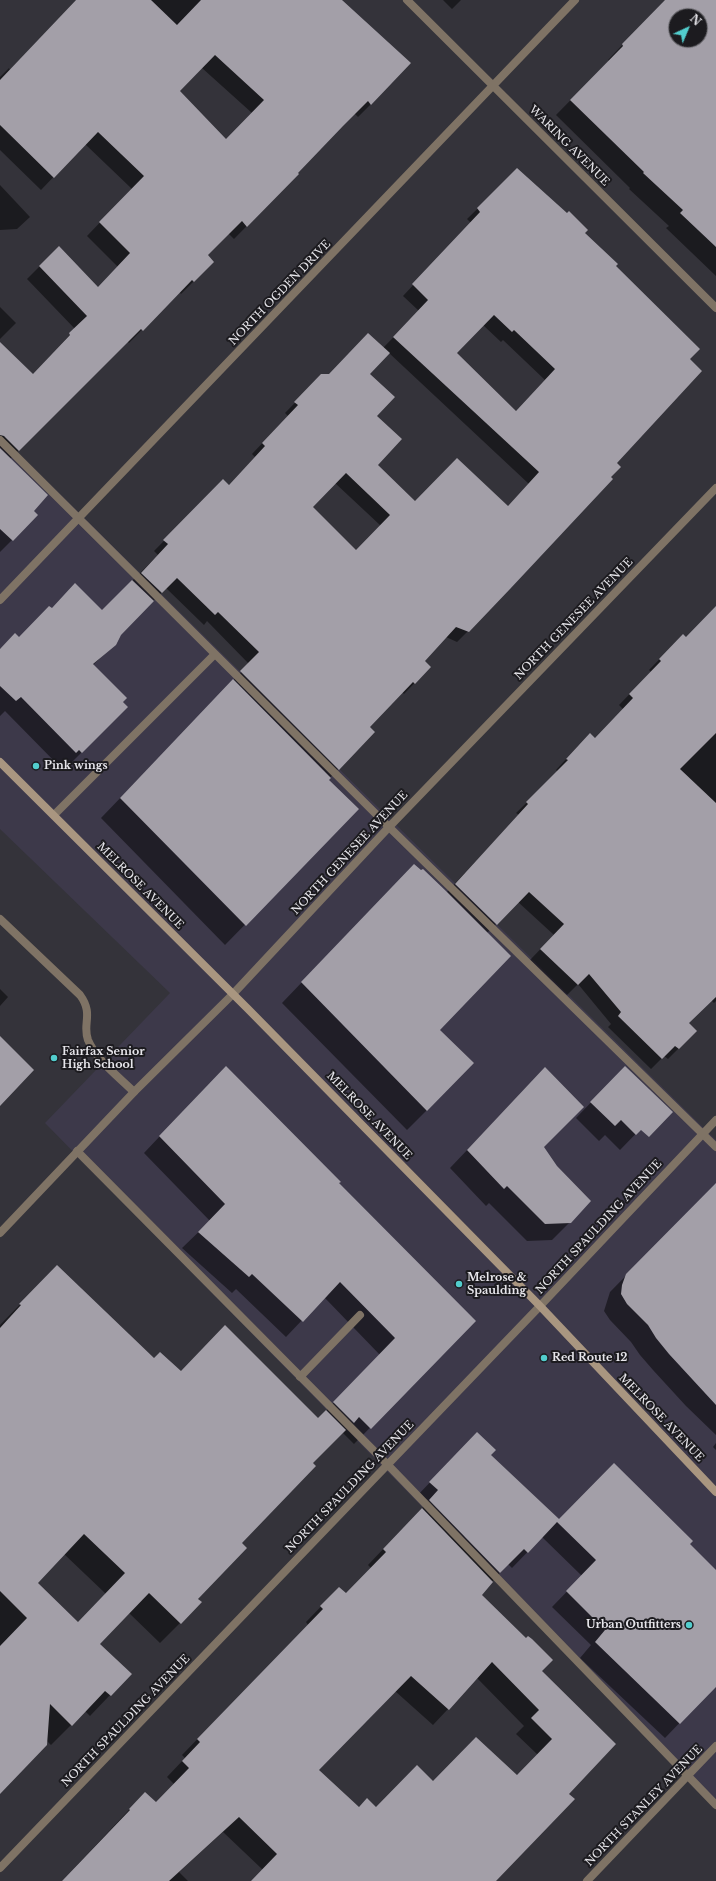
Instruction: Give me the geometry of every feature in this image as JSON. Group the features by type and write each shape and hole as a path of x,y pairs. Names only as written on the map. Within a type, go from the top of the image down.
{"main road":[{"name":"MELROSE AVENUE","path":"0,762 233,994 540,1306 716,1492"}],"street":[{"name":"WARING AVENUE","path":"407,0 716,308"},
{"name":"NORTH OGDEN DRIVE","path":"0,600 575,0"},
{"path":"0,440 389,826 716,1147"},
{"name":"NORTH GENESEE AVENUE","path":"0,1233 134,1092 233,994 389,826 716,488"},
{"path":"54,816 215,654"},
{"path":"0,919 80,995 85,1002 87,1010 87,1039 98,1057 134,1092"},
{"name":"NORTH SPAULDING AVENUE","path":"0,1868 540,1306 716,1120"},
{"path":"77,1151 387,1464 716,1805"},
{"path":"300,1377 360,1315"},
{"name":"NORTH STANLEY AVENUE","path":"587,1881 716,1746"}],"shaded area":[{"path":"0,435 716,1140 716,1806 45,1123 170,993 0,829"}],"building":[{"path":"76,0 151,0 177,25 201,0 342,0 411,63 371,105 368,101 343,126 247,227 242,221 208,255 214,262 194,282 192,280 143,331 141,329 19,451 4,436 0,435 0,342 33,374 70,335 69,333 87,316 39,266 59,246 98,287 130,253 99,222 144,176 98,132 54,178 0,125 0,80","holes":["215,55 264,100 226,139 180,91"]},
{"path":"665,0 716,0 716,247 680,213 683,210 643,173 644,172 570,100 623,46 622,44"},
{"path":"517,168 567,213 569,211 588,230 585,233 618,264 616,266 700,349 690,359 702,371 617,463 621,467 611,477 613,479 469,632 456,627 425,661 431,667 415,684 413,682 370,727 375,732 339,770 240,671 259,652 218,612 215,615 177,578 162,593 141,573 168,544 163,540 223,479 229,485 265,446 262,443 298,405 294,402 321,374 329,374 368,333 390,353 370,374 395,397 377,416 402,439 378,465 415,501 457,458 508,506 539,472 393,337 428,300 412,284 480,212 477,208","holes":["494,315 512,332 514,330 555,369 516,411 457,353","346,473 390,515 356,550 313,507"]},
{"path":"0,448 48,495 34,511 38,515 13,541 0,529"},
{"path":"132,580 154,601 121,635 116,645 93,664 127,698 123,702 128,707 82,753 79,750 76,753 21,697 16,701 0,686 0,649 15,633 19,637 49,606 52,608 75,583 102,610"},
{"path":"716,606 716,733 680,769 716,803 716,997 689,1023 697,1031 679,1049 675,1046 662,1059 618,1016 621,1012 589,974 578,985 540,949 564,924 529,892 497,925 455,884 528,804 526,802 568,760 566,759 590,733 595,738 633,698 629,694 661,661 659,659 683,634 686,637"},
{"path":"233,679 331,778 329,780 359,809 246,926 120,798"},
{"path":"414,864 421,870 423,869 511,956 440,1030 474,1063 427,1111 301,982"},
{"path":"0,1036 34,1070 0,1106"},
{"path":"226,1066 341,1182 339,1183 476,1321 371,1429 359,1417 354,1423 333,1402 395,1338 340,1282 303,1322 252,1274 249,1277 198,1232 225,1204 159,1136"},
{"path":"625,1066 673,1112 649,1137 641,1130 636,1135 621,1120 615,1126 590,1102"},
{"path":"545,1067 584,1107 544,1147 557,1166 591,1201 571,1223 545,1224 507,1186 504,1189 467,1150"},
{"path":"716,1183 716,1405 669,1354 648,1325 627,1304 621,1294 622,1285 626,1274"},
{"path":"57,1265 154,1358 160,1352 181,1371 225,1325 318,1418 326,1410 346,1430 313,1463 316,1466 242,1543 247,1548 198,1599 202,1602 181,1624 149,1593 100,1644 132,1674 111,1696 105,1691 72,1726 50,1704 47,1745 0,1794 0,1646 27,1618 0,1591 0,1328 21,1305 19,1304","holes":["84,1534 125,1573 78,1622 38,1583"]},
{"path":"477,1432 496,1450 491,1455 559,1519 614,1463 693,1541 690,1544 716,1570 716,1687 680,1724 595,1642 605,1630 566,1591 596,1560 557,1522 528,1553 524,1549 500,1573 429,1500 438,1490 429,1482"},
{"path":"422,1508 493,1582 482,1595 526,1638 528,1636 532,1639 553,1660 542,1671 616,1744 569,1794 575,1799 496,1881 251,1881 277,1854 239,1817 169,1881 62,1881 130,1810 129,1809 145,1792 156,1802 189,1768 182,1761 200,1742 197,1739 323,1609 320,1606 339,1587 346,1593 386,1552 383,1549","holes":["492,1662 539,1710 531,1718 552,1739 517,1775 476,1737 433,1781 417,1765 376,1807 367,1798 359,1807 319,1770 411,1676 449,1710"]}],"place":[{"name":"Pink wings","path":"36,766"},
{"name":"Fairfax Senior High School","path":"54,1058"},
{"name":"Melrose & Spaulding","path":"459,1284"},
{"name":"Red Route 12","path":"544,1358"},
{"name":"Urban Outfitters","path":"689,1625"}]}
